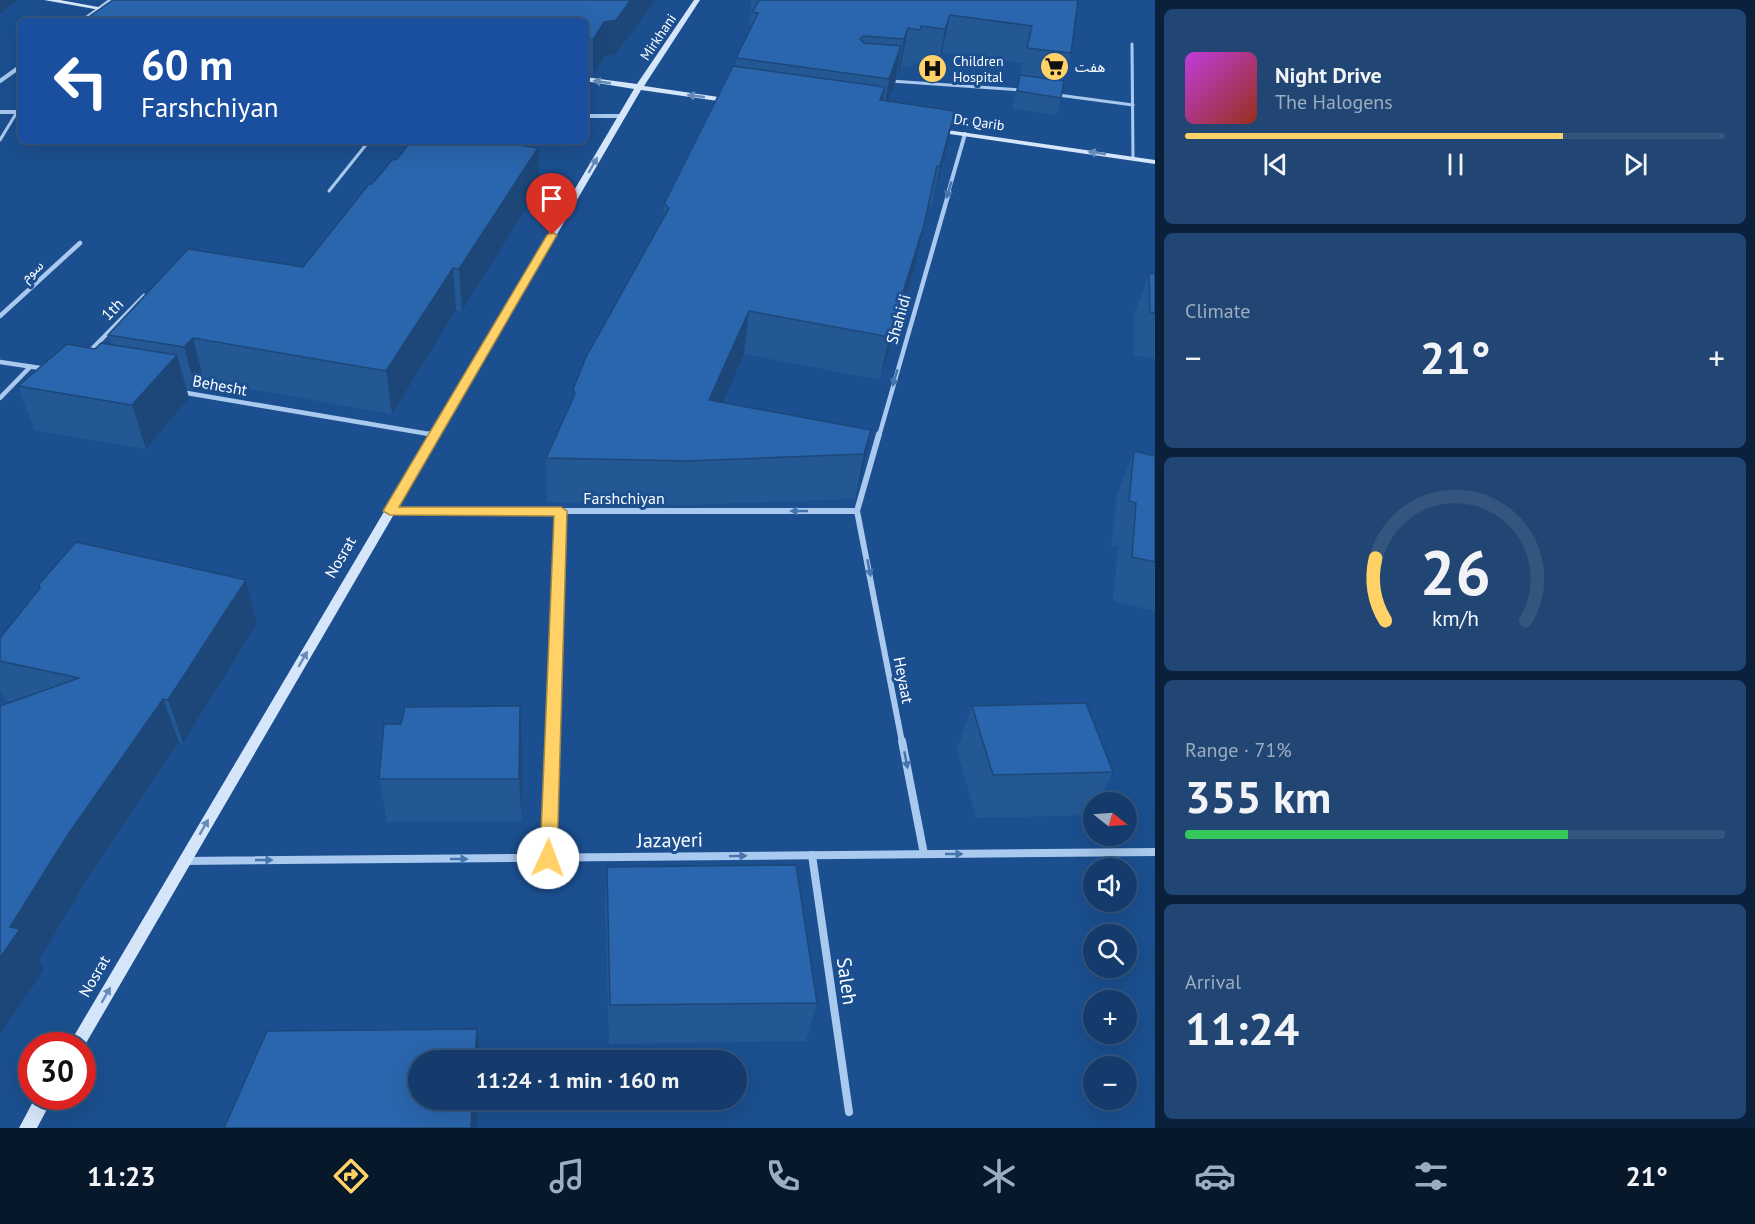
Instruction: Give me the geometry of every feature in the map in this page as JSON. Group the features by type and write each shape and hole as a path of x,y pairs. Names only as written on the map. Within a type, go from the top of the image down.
{"main road":[{"path":"47,0 122,11"},
{"name":"Mirkhani","path":"639,87 697,0"},
{"path":"588,80 739,102"},
{"name":"Nosrat","path":"84,1032 639,87"},
{"name":"Dr. Qarib","path":"929,129 1155,162"},
{"path":"28,1128 38,1110"}],"street":[{"path":"86,18 111,0"},
{"path":"0,81 18,68"},
{"path":"0,112 18,112"},
{"path":"588,116 622,116"},
{"name":"Shahidi","path":"857,511 964,134"},
{"name":"سوم","path":"0,316 80,243"},
{"name":"1th","path":"85,356 151,290"},
{"path":"0,362 59,372"},
{"path":"0,398 30,367"},
{"name":"Behesht","path":"175,391 435,435"},
{"name":"Farshchiyan","path":"390,511 857,511"},
{"path":"548,858 561,511"},
{"name":"Heyaat","path":"857,511 924,854"},
{"name":"Jazayeri","path":"184,861 1155,852"},
{"name":"Saleh","path":"812,855 849,1112"}],"lane":[{"path":"1132,44 1133,158"},
{"path":"881,80 1026,91"},
{"path":"1050,94 1133,105"},
{"path":"0,140 18,113"},
{"path":"329,191 367,144"}],"building":[{"path":"113,0 631,0 616,20 604,22 593,40 588,40 588,18 87,18"},
{"path":"759,0 1078,0 1071,53 1027,48 1032,26 950,15 945,29 921,26 920,30 908,28 904,39 864,36 860,39 864,43 901,46 889,79 736,58 758,13 752,12"},
{"path":"733,66 885,87 880,100 955,111 940,166 937,166 924,225 889,337 749,311 709,400 871,430 864,454 688,461 546,458 575,394 573,389 586,357 669,208 664,204"},
{"path":"1020,75 1064,81 1061,98 1017,91"},
{"path":"409,144 513,144 538,148 459,269 453,268 386,371 193,338 184,347 108,335 188,249 303,267 369,184 372,184 392,160 397,159"},
{"path":"1149,273 1155,274 1155,313 1150,312"},
{"path":"101,343 177,355 132,405 18,386 67,344 95,349"},
{"path":"1134,451 1155,456 1155,562 1132,557 1136,503 1129,501"},
{"path":"76,542 246,580 168,700 163,699 67,836 10,927 20,929 0,958 0,706 79,678 0,661 0,638 40,588 39,584"},
{"path":"1086,703 1113,772 993,775 972,706"},
{"path":"520,706 519,779 379,779 384,724 401,724 405,707"},
{"path":"796,865 817,1003 610,1005 607,867"},
{"path":"477,1029 476,1050 408,1050 408,1110 472,1110 471,1128 224,1128 267,1031"}],"place":[{"name":"هفت","path":"1054,67"},
{"name":"Children Hospital","path":"932,69"}],"route":[{"path":"548,858 561,511 390,511 552,235"}]}
